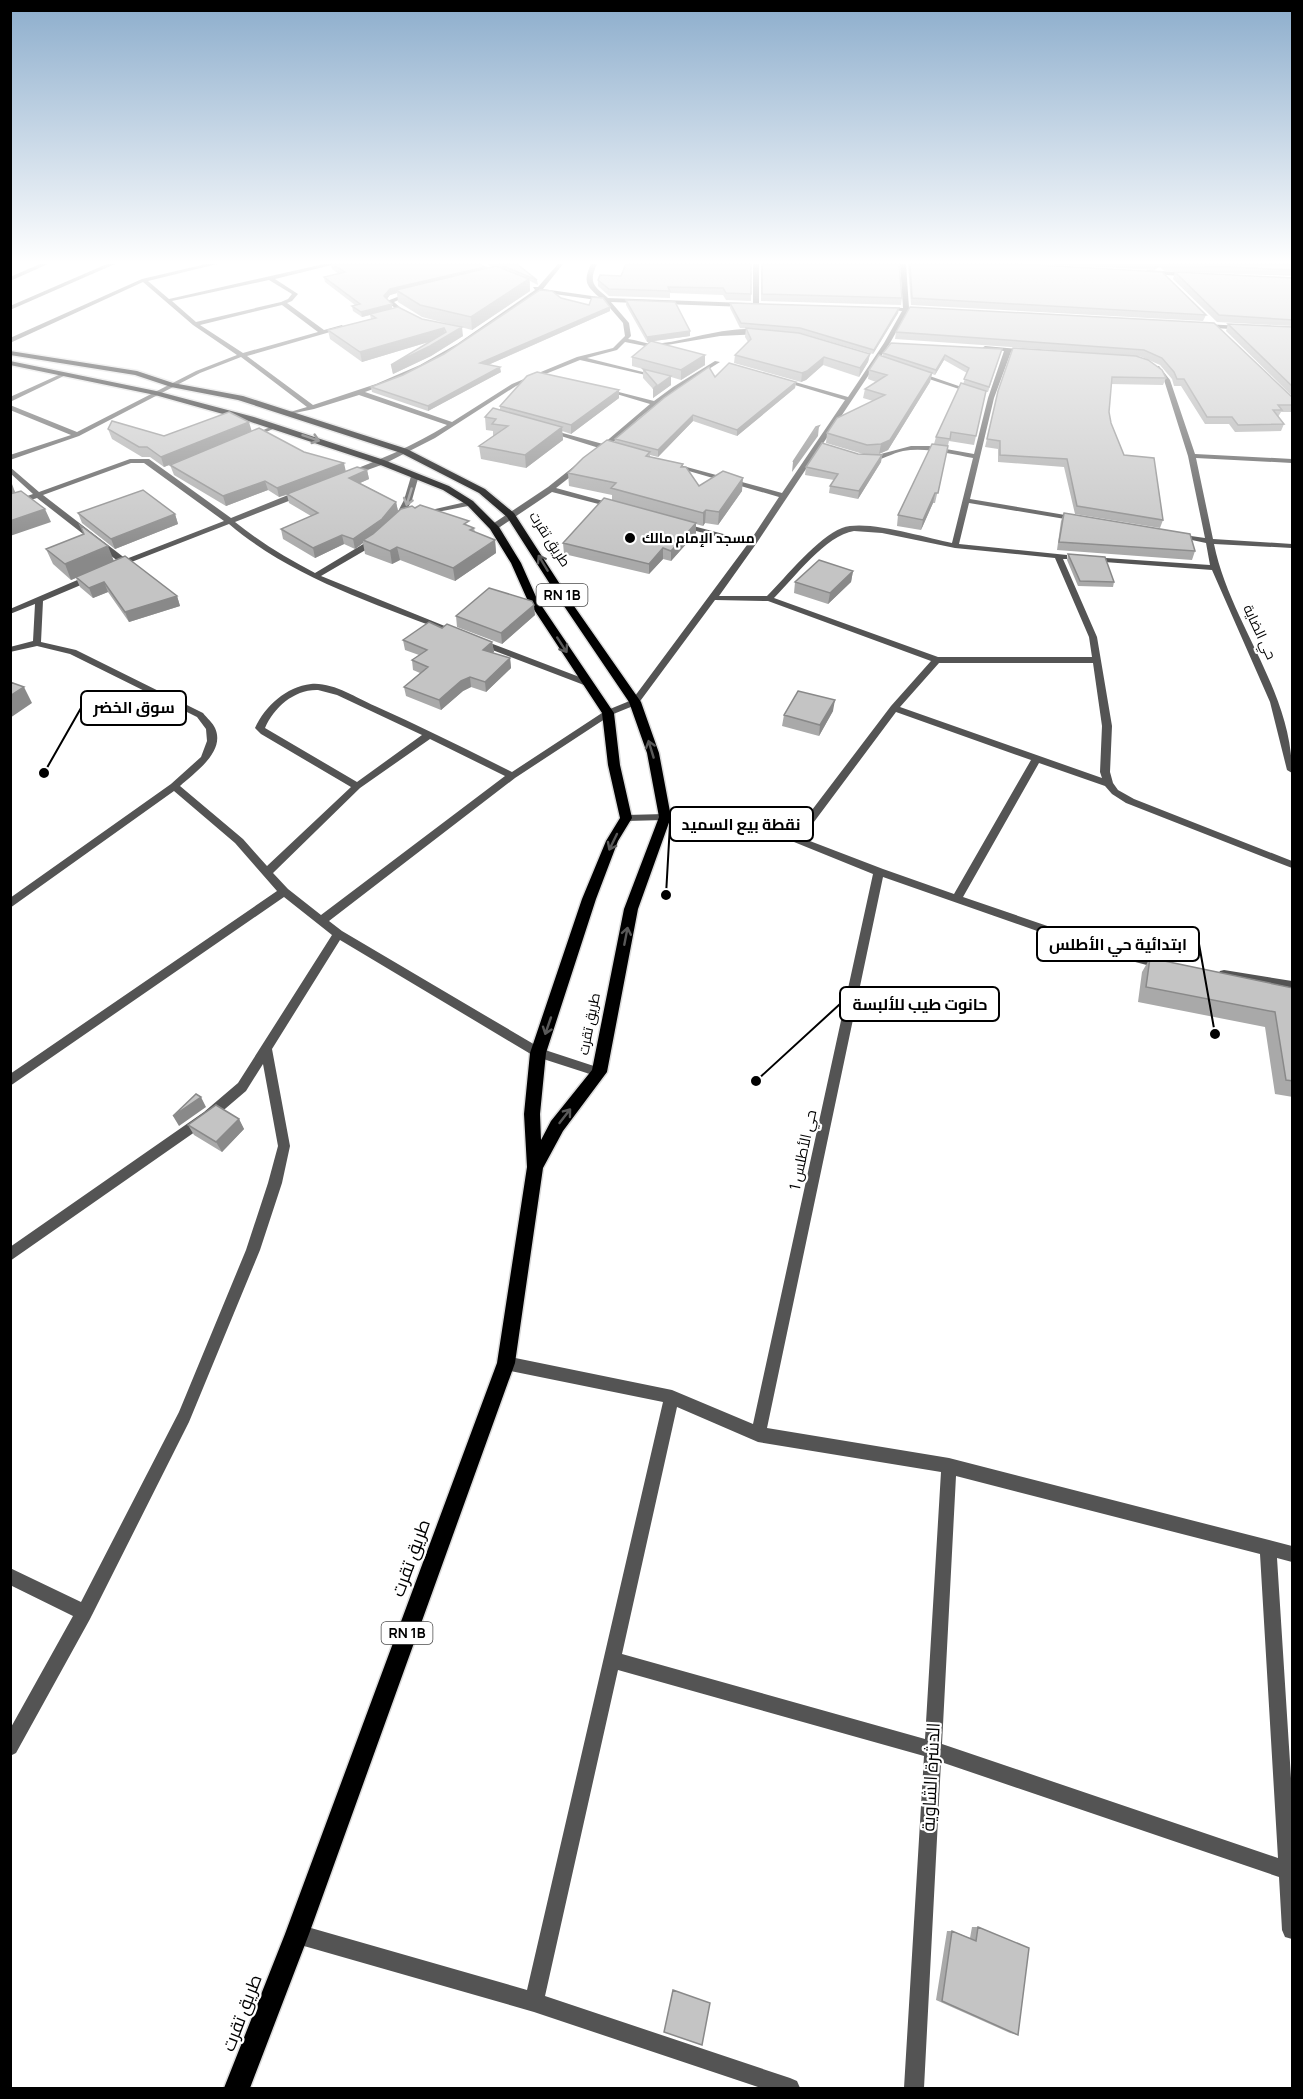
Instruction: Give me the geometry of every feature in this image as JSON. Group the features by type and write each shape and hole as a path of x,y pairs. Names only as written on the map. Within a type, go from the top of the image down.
{"main road":[{"name":"طريق تقرت","path":"72,362 137,373 171,385 240,398 292,413 404,451 482,491 511,515 568,606 635,702 653,753 665,818 631,909 599,1072 557,1126 536,1167"},
{"name":"RN 1B","path":"10,363 156,393 277,426 415,475 446,488 470,503 494,526 516,563 532,599 608,713 614,765 626,818"},
{"name":"طريق تقرت","path":"237,2088 297,1934 506,1363 536,1167 532,1114 538,1053 589,899 612,841 626,818"}],"street":[{"path":"10,458 77,435 171,385 226,362"},
{"path":"251,362 312,408"},
{"path":"292,413 358,392 428,362"},
{"path":"340,477 381,462 433,438 495,395 540,372 568,362"},
{"path":"595,362 682,384"},
{"path":"596,454 682,384 717,362 728,365"},
{"path":"321,921 512,776 608,713 635,702 714,598 784,496 823,446 849,399 874,362"},
{"path":"956,546 965,500 991,398 1004,362"},
{"name":"حي الضاية","path":"1149,362 1154,364 1167,380 1192,456 1215,568 1275,702 1293,770"},
{"path":"907,370 991,398"},
{"path":"540,372 552,375"},
{"path":"10,400 65,374"},
{"path":"772,378 849,399"},
{"path":"598,387 656,403"},
{"path":"358,392 452,424"},
{"path":"10,406 77,435"},
{"path":"473,411 484,414"},
{"path":"246,439 277,426"},
{"path":"539,429 628,453"},
{"path":"854,457 873,460 899,449 911,447 976,456"},
{"path":"1192,456 1293,461"},
{"path":"10,505 130,461 146,461 283,560 315,576 586,683"},
{"path":"494,526 551,489 587,461"},
{"path":"661,462 784,496"},
{"path":"10,469 38,495 124,562"},
{"path":"164,473 174,469"},
{"path":"392,525 400,518 415,475"},
{"path":"551,489 629,510"},
{"path":"10,612 124,562 308,490"},
{"path":"965,500 1082,519"},
{"path":"400,518 470,503"},
{"path":"674,522 752,544"},
{"path":"769,599 819,550 847,529 867,529 956,546 1069,557"},
{"path":"315,576 358,552 384,532"},
{"path":"1164,533 1210,541 1293,546"},
{"path":"1058,556 1093,637 1107,726 1105,772 1108,784 1115,792 1130,801 1293,865"},
{"path":"1080,558 1215,568"},
{"path":"714,598 769,599 937,660 1097,660"},
{"path":"37,643 39,601"},
{"path":"10,904 174,786 205,758 212,741 212,729 200,715 73,652 37,643 11,651"},
{"path":"796,839 894,708 937,660"},
{"path":"357,786 264,732 260,728 263,718 273,707 298,690 311,687 324,688 430,734 512,776"},
{"path":"894,708 1108,784"},
{"path":"268,872 357,786 430,734"},
{"path":"956,899 1037,758"},
{"path":"174,786 239,841 284,892 338,934 538,1053 599,1072"},
{"path":"626,818 665,818 796,839 879,872 1101,949 1170,966"},
{"name":"حي الأطلس 1","path":"758,1434 879,872"},
{"path":"10,1081 284,892"},
{"path":"10,1255 208,1116 242,1086 338,934"},
{"path":"1215,973 1293,985"},
{"path":"10,1747 84,1614 184,1417 253,1250 275,1183 284,1146 266,1047"},
{"path":"506,1363 672,1397 758,1434 949,1466 1293,1554"},
{"path":"534,2002 672,1397"},
{"name":"الدشرة الشاوية","path":"914,2088 949,1466"},
{"path":"1268,1549 1293,1930"},
{"path":"10,1576 84,1614"},
{"path":"612,1660 933,1750 1288,1871"},
{"path":"297,1934 534,2002 790,2088"}],"building":[{"path":"428,362 482,362 480,363 500,367 428,406 371,387"},
{"path":"651,362 694,362 681,370"},
{"path":"761,362 818,362 802,373"},
{"path":"840,362 864,362 860,368"},
{"path":"874,362 899,362 932,373 890,440 881,444 867,445 827,433 837,418 885,395 865,389 887,375 869,370"},
{"path":"911,362 941,362 936,370"},
{"path":"958,362 998,362 989,387 964,379 969,368"},
{"path":"1008,362 1151,362 1162,370 1166,378 1112,377 1109,412 1124,455 1154,458 1163,520 1077,506 1067,459 1000,455 1000,441 987,439 998,391"},
{"path":"1165,362 1255,362 1293,398 1293,405 1278,405 1282,410 1273,410 1284,424 1238,425 1232,417 1207,417 1184,379 1177,379"},
{"path":"1267,362 1293,362 1293,387"},
{"path":"729,363 796,382 737,430 693,415 658,450 615,439 664,398 709,367 715,377"},
{"path":"643,369 671,376 653,389 657,385"},
{"path":"537,372 619,390 571,425 500,406 527,376"},
{"path":"961,383 986,391 976,436 951,432 950,439 936,437"},
{"path":"493,408 562,427 525,455 479,446 508,426 492,424 496,419 485,417"},
{"path":"229,412 249,422 161,457 147,447 139,447 108,429 112,421 164,436"},
{"path":"819,426 793,462 816,427"},
{"path":"259,428 304,452 344,463 277,488 265,481 223,496 170,465"},
{"path":"607,440 650,452 646,456 683,464 681,467 686,467 699,486 723,471 743,478 719,512 706,510 703,513 611,488 616,483 568,473"},
{"path":"822,443 858,454 882,455 859,491 830,486 838,474 806,467"},
{"path":"932,444 948,446 938,493 935,493 923,520 898,515"},
{"path":"357,467 367,470 349,478 396,502 382,519 353,539 342,535 313,548 281,529 318,513 287,494"},
{"path":"143,490 175,514 111,539 78,513"},
{"path":"21,491 45,509 10,521 10,494"},
{"name":"مسجد الإمام مالك","path":"604,498 696,523 671,551 663,548 649,564 563,543"},
{"path":"420,505 469,521 464,524 474,528 470,530 495,540 453,568 397,547 390,551 363,540 401,509 412,506 415,508"},
{"path":"1064,513 1190,534 1195,551 1059,542"},
{"path":"80,525 108,546 65,564 46,549 84,534"},
{"path":"1068,554 1105,557 1114,582 1080,581"},
{"path":"125,556 177,596 125,612 104,582 89,588 76,577"},
{"path":"819,560 853,571 830,593 795,582"},
{"path":"489,588 532,601 534,605 501,633 456,616"},
{"path":"429,622 442,628 447,624 492,642 483,650 510,658 485,682 470,677 461,681 439,700 404,687 428,667 412,660 427,650 403,640"},
{"path":"10,682 24,687 10,696"},
{"path":"798,691 835,700 820,725 784,715"},
{"path":"1150,958 1293,988 1293,1081 1286,1080 1275,1012 1146,987"},
{"path":"196,1094 201,1097 173,1116"},
{"path":"216,1105 239,1119 216,1142 188,1125"},
{"path":"978,1927 1029,1948 1018,2035 942,2001 952,1931 976,1941"},
{"path":"673,1990 710,2003 702,2045 664,2032"}],"place":[{"name":"مسجد الإمام مالك","path":"630,538"},
{"name":"سوق الخضر","path":"44,773"},
{"name":"نقطة بيع السميد","path":"666,895"},
{"name":"ابتدائية حي الأطلس","path":"1215,1034"},
{"name":"حانوت طيب للألبسة","path":"756,1081"}]}
